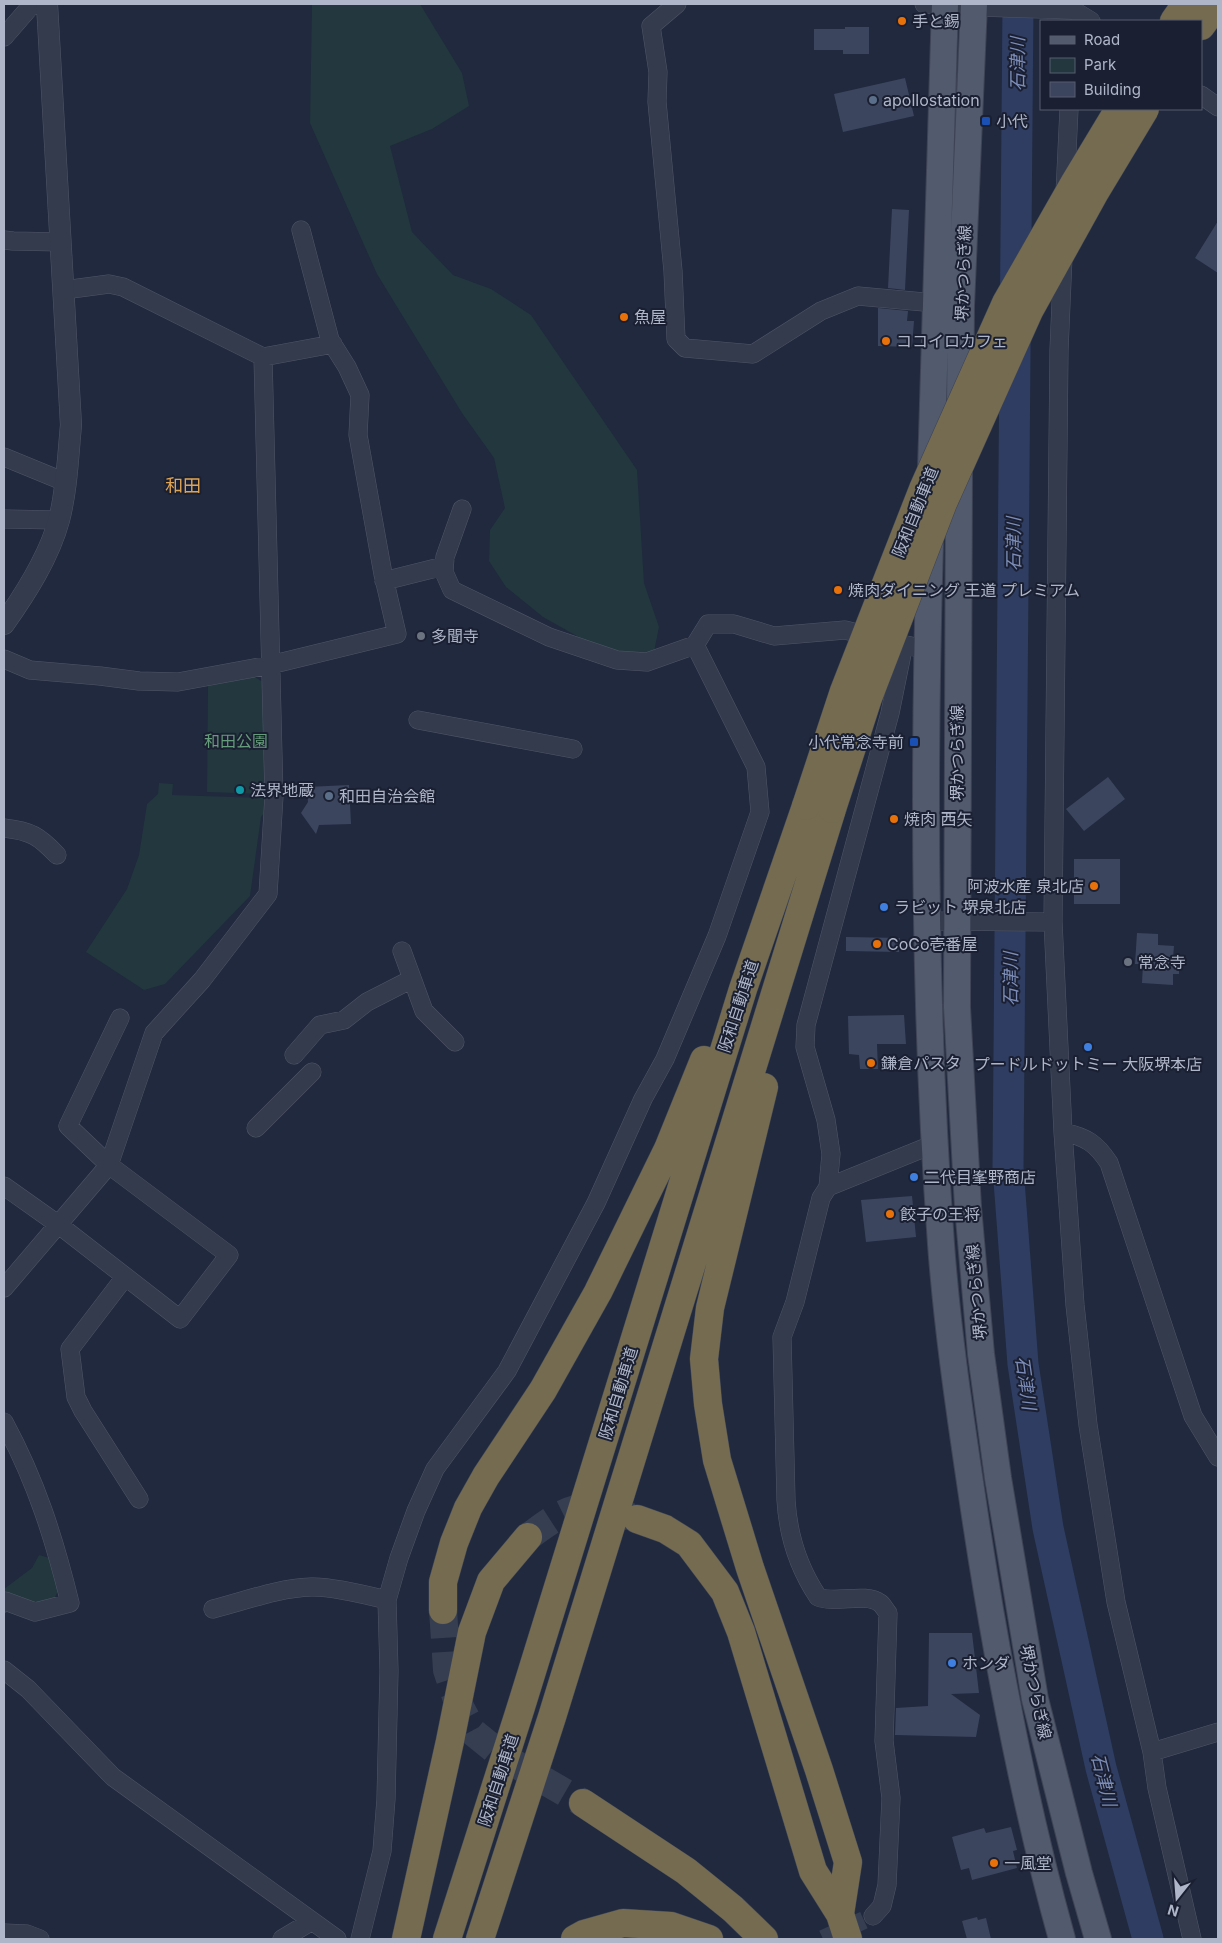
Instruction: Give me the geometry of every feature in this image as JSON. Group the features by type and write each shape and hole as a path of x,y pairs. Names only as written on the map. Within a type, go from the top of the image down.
{"highway":[{"path":"1175,20 1186,4"},
{"name":"阪和自動車道","path":"480,1939 555,1708 819,808 844,691 916,508 1006,303 1118,110"},
{"name":"阪和自動車道","path":"447,1939 520,1710 743,989 819,808 868,698 943,503 1029,311 1095,192 1144,110"},
{"path":"819,808 710,1308 704,1358 708,1404 718,1460 750,1568 819,1770 848,1862 840,1914"},
{"path":"443,1610 443,1582 454,1543 468,1508 486,1476 543,1390 598,1292 668,1148 712,1040 743,989"},
{"path":"637,1519 665,1530 689,1544 725,1592 741,1632 813,1871 840,1914 848,1939"},
{"path":"406,1939 472,1632 491,1581 528,1537"},
{"path":"583,1804 686,1871 733,1909 764,1939"},
{"path":"575,1939 584,1934 623,1923 671,1926 709,1939"}],"main road":[{"name":"堺かつらぎ線","path":"938,4 935,303 916,647 934,1144 941,1246 952,1356 978,1539 1005,1693 1047,1885 1062,1939"},
{"name":"堺かつらぎ線","path":"980,6 961,306 966,922 957,1007 968,1207 981,1354 997,1468 1036,1699 1076,1863 1098,1939"}],"street":[{"path":"4,37 30,7 38,4"},
{"path":"4,624 35,574 48,549 59,520 71,425 46,4"},
{"path":"677,4 651,26 658,72 657,102 676,339 685,348 753,354 821,311 858,296 935,303"},
{"path":"938,4 1075,10 1090,20"},
{"path":"1202,96 1218,107"},
{"path":"1069,110 1059,350 1049,922 1063,1132 1075,1305 1088,1425 1116,1602 1152,1752 1157,1788 1192,1939"},
{"path":"4,660 30,670 100,676 139,682 178,682 270,665 397,634 384,581 358,435 360,395 347,366 330,340 300,230"},
{"path":"4,240 12,242 61,242"},
{"path":"64,290 109,284 123,286 263,357 333,344"},
{"path":"5,1283 59,1225 109,1165 154,1033 202,980 268,894 274,796 263,357"},
{"path":"4,457 65,482"},
{"path":"462,509 445,557 444,572 452,590 549,637 617,660 647,662 696,645 708,624 734,624 774,636 845,630 916,647 890,713 806,1025 805,1047 826,1120 831,1154 828,1187 821,1198 795,1302 782,1337 786,1500 793,1548 818,1597 826,1600 869,1599 880,1603 888,1613 884,1741 891,1798 888,1876 882,1906 873,1916"},
{"path":"4,519 59,520"},
{"path":"384,581 444,566"},
{"path":"360,1939 382,1850 386,1799 389,1671 387,1600 406,1539 435,1469 507,1371 596,1203 643,1099 665,1059 717,936 760,812 756,768 696,645"},
{"path":"418,720 573,749"},
{"path":"4,828 21,829 40,838 57,855"},
{"path":"927,921 1049,922"},
{"path":"402,951 424,1012 455,1042"},
{"path":"294,1055 320,1025 344,1020 368,1002 412,979"},
{"path":"4,1186 59,1225 180,1319 229,1255 109,1165 68,1126 120,1018"},
{"path":"256,1128 312,1072"},
{"path":"1063,1132 1079,1136 1100,1149 1109,1163 1193,1416 1218,1457"},
{"path":"828,1187 934,1144"},
{"path":"125,1277 70,1349 76,1397 139,1499"},
{"path":"4,1603 5,1601 35,1612 70,1603 54,1539 34,1484 5,1428"},
{"path":"213,1609 287,1590 312,1587 364,1594 387,1600"},
{"path":"4,1670 28,1689 113,1777 336,1939"},
{"path":"1152,1752 1218,1732"},
{"path":"282,1939 312,1921"},
{"path":"4,1933 27,1934 40,1939"}],"green space":[{"path":"312,4 420,4 462,73 469,106 432,129 390,146 412,232 453,275 491,289 531,315 637,470 644,583 659,627 653,657 600,649 543,617 506,587 489,561 490,530 505,508 494,458 462,413 377,274 310,123"},
{"name":"和田公園","path":"253,676 263,682 265,794 207,792 208,686"},
{"path":"159,783 173,784 172,795 265,798 265,812 261,817 250,896 165,984 144,990 86,952 127,889 139,855 147,804 158,794"},
{"path":"39,1555 50,1558 58,1591 54,1599 36,1604 4,1591 4,1589 32,1568"}],"building":[{"path":"845,27 869,27 869,54 843,54 843,50 814,50 814,29 845,29"},
{"path":"905,78 914,116 843,132 834,94"},
{"path":"892,209 909,210 905,290 888,288"},
{"path":"1218,221 1218,273 1195,258"},
{"path":"878,308 908,311 907,321 914,321 912,347 878,346"},
{"path":"1108,777 1125,799 1084,831 1066,809"},
{"name":"和田自治会館","path":"349,785 351,824 319,825 316,834 301,813 308,802 307,787"},
{"path":"1074,859 1120,859 1120,904 1074,904"},
{"path":"1137,933 1158,934 1158,945 1174,946 1173,958 1179,958 1179,974 1173,974 1173,985 1142,983 1143,964 1135,964"},
{"path":"846,937 900,938 899,952 846,951"},
{"path":"904,1015 906,1044 877,1044 878,1069 860,1069 859,1055 849,1054 848,1016"},
{"path":"912,1196 916,1237 866,1242 861,1200"},
{"name":"ホンダ","path":"929,1633 972,1633 979,1693 951,1694 980,1715 976,1737 895,1735 896,1708 928,1706"},
{"path":"1011,1827 1017,1850 1013,1851 1017,1868 972,1880 969,1868 961,1870 952,1837 984,1828 986,1833"},
{"path":"977,1917 978,1920 986,1918 991,1939 967,1939 962,1921"}],"waterway":[{"name":"石津川","path":"1018,4 1008,1168 1023,1364 1048,1528 1101,1768 1148,1939"}],"tunnel":[{"path":"528,1537 563,1514 579,1508 599,1508 637,1519"},
{"path":"443,1610 447,1670 458,1703 474,1733 505,1758 583,1803"},
{"path":"823,1939 873,1916"}],"place":[{"name":"手と錫","path":"902,21"},
{"name":"apollostation","path":"873,100"},
{"name":"小代","path":"986,121"},
{"name":"魚屋","path":"624,317"},
{"name":"ココイロカフェ","path":"886,341"},
{"name":"焼肉ダイニング 王道 プレミアム","path":"838,590"},
{"name":"多聞寺","path":"421,636"},
{"name":"小代常念寺前","path":"914,742"},
{"name":"法界地蔵","path":"240,790"},
{"name":"和田自治会館","path":"329,796"},
{"name":"焼肉 西矢","path":"894,819"},
{"name":"阿波水産 泉北店","path":"1094,886"},
{"name":"ラビット 堺泉北店","path":"884,907"},
{"name":"CoCo壱番屋","path":"877,944"},
{"name":"常念寺","path":"1128,962"},
{"name":"プードルドットミー 大阪堺本店","path":"1088,1047"},
{"name":"鎌倉パスタ","path":"871,1063"},
{"name":"二代目峯野商店","path":"914,1177"},
{"name":"餃子の王将","path":"890,1214"},
{"name":"ホンダ","path":"952,1663"},
{"name":"一風堂","path":"994,1863"}],"district":[{"name":"和田","path":"183,485"}]}
